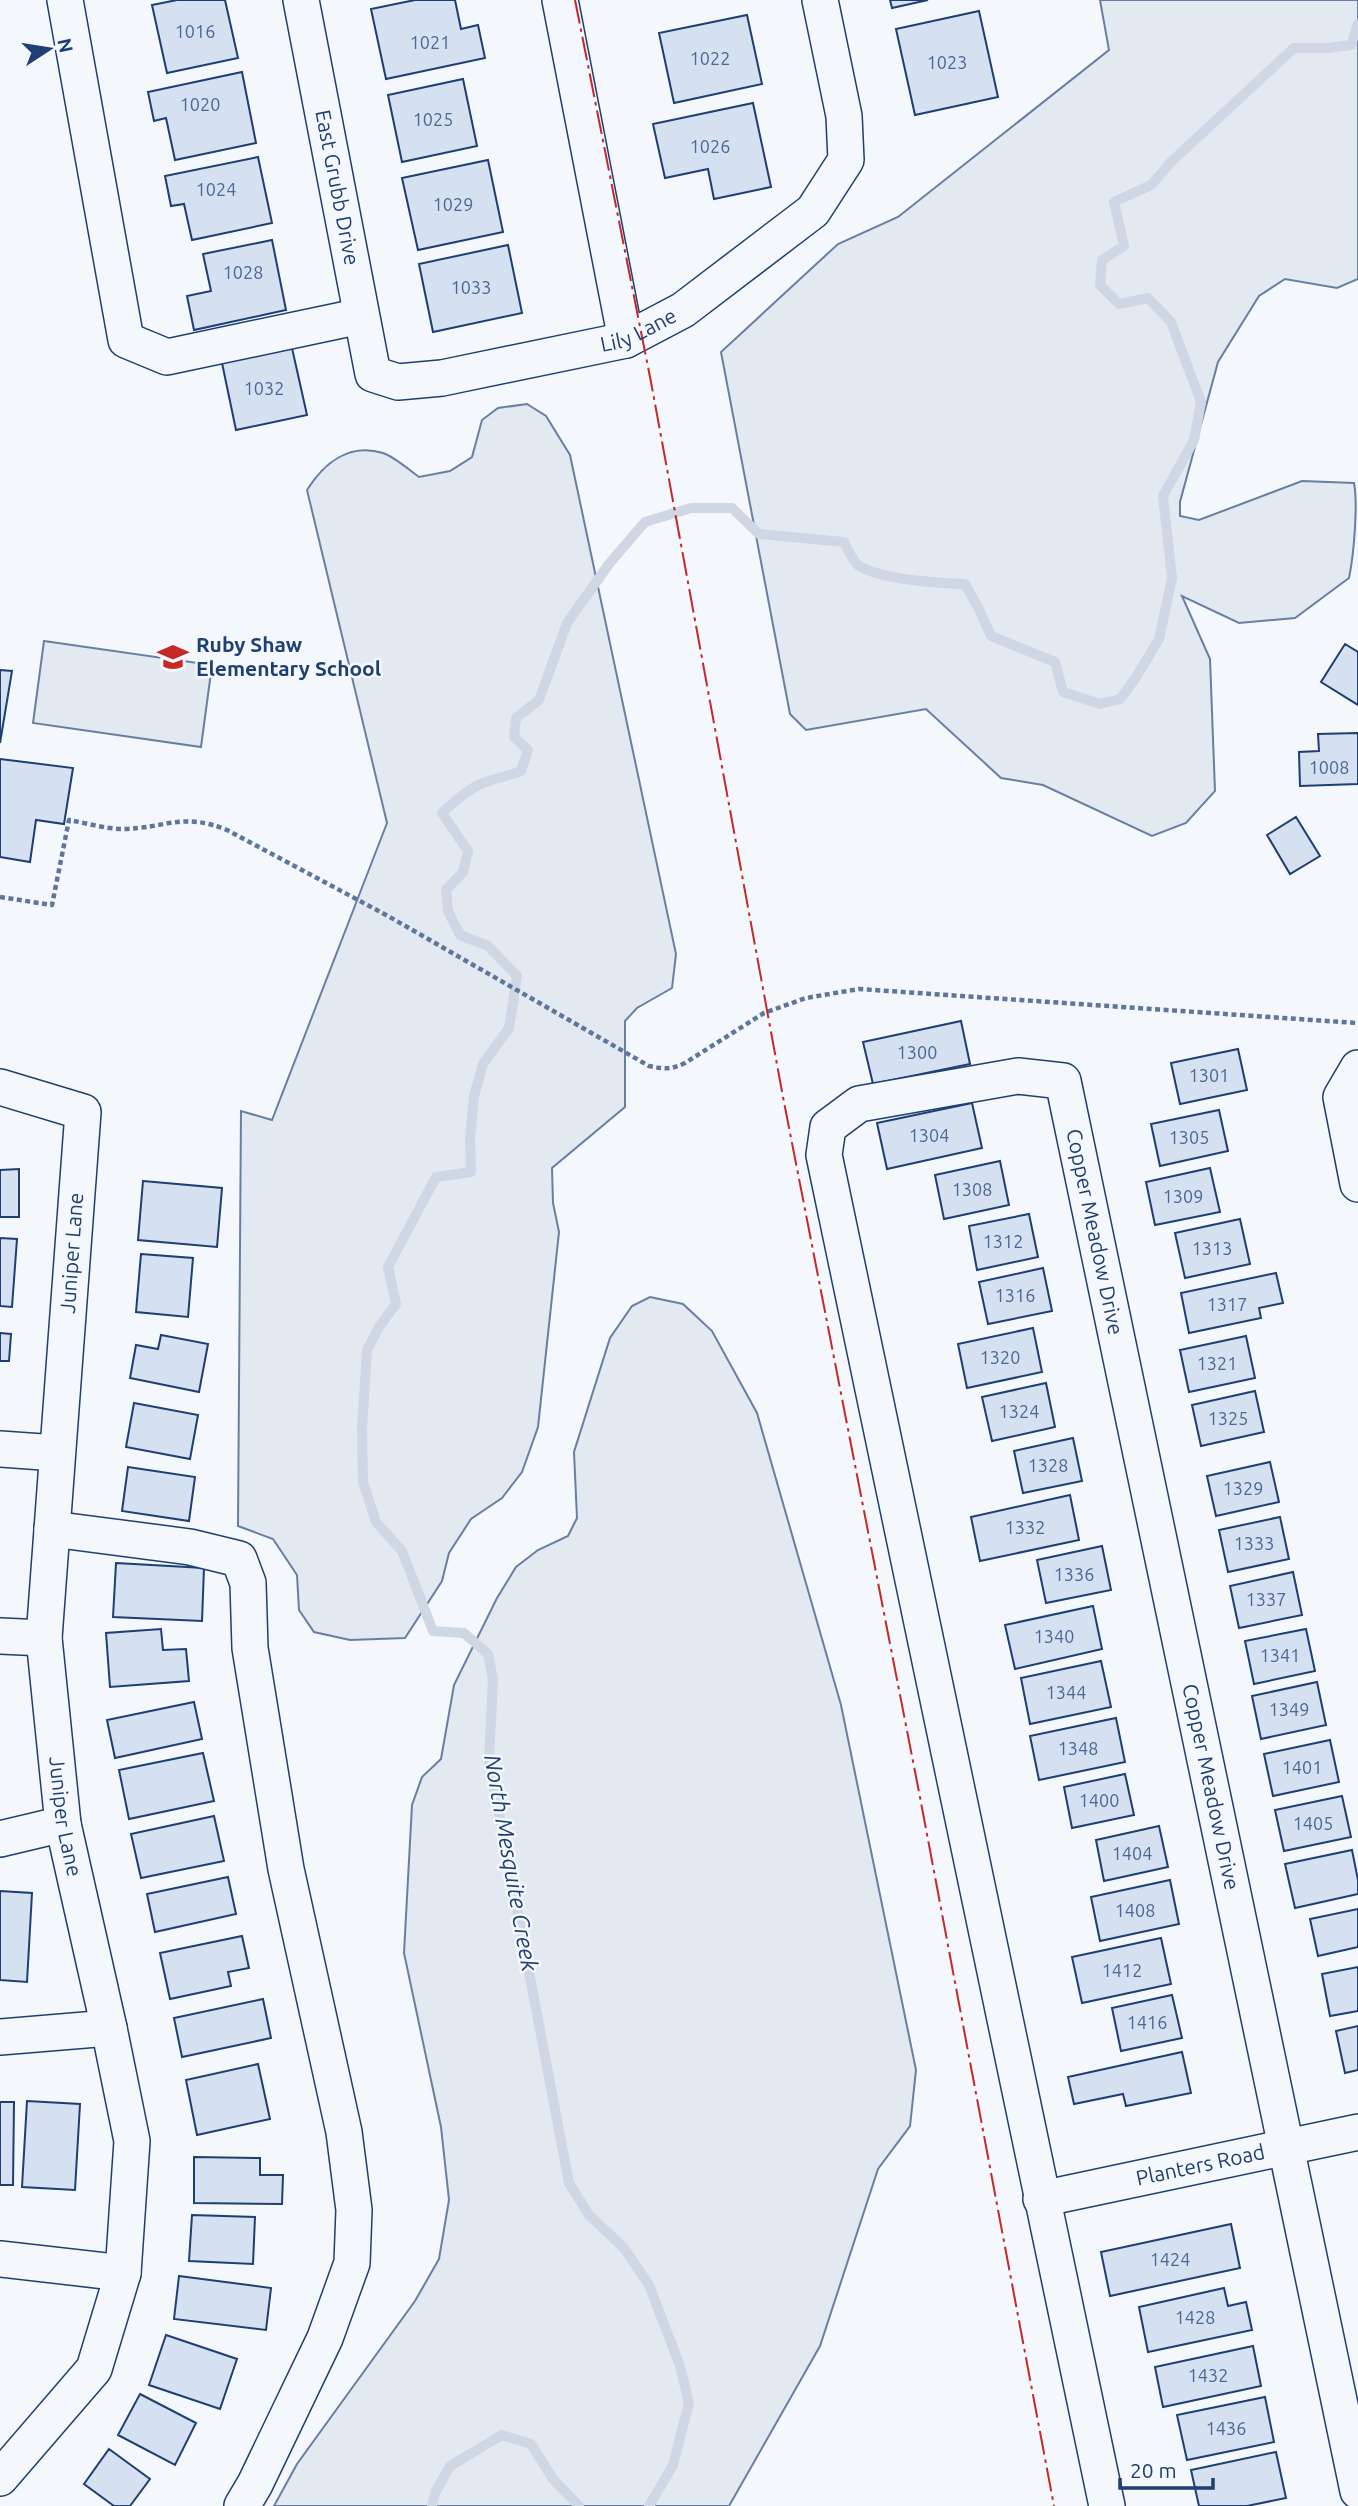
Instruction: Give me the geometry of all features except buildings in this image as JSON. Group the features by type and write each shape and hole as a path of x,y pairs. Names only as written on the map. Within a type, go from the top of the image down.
{"street":[{"path":"65,0 126,340 167,356 361,317"},
{"name":"East Grubb Drive","path":"301,0 373,374"},
{"path":"560,0 626,340"},
{"name":"Lily Lane","path":"373,374 398,382 442,378 626,340 683,310 813,211 846,160 844,116 820,0"},
{"path":"1358,1068 1341,1097 1358,1184"},
{"name":"Copper Meadow Drive","path":"1041,2199 824,1156 828,1127 859,1104 1018,1076 1063,1081 1358,2491"},
{"name":"Juniper Lane","path":"0,1087 83,1112 44,1638 63,1824 110,2028 132,2141 123,2273 94,2369 0,2478"},
{"path":"0,1449 57,1452"},
{"path":"52,1529 190,1547 239,1559 248,1583 250,1648 286,1869 344,2132 354,2210 352,2263 329,2325 255,2484 242,2506"},
{"path":"0,1636 44,1638"},
{"path":"0,1839 63,1824"},
{"path":"0,2037 110,2028"},
{"name":"Planters Road","path":"1041,2199 1358,2133"},
{"path":"1041,2199 1107,2506"},
{"path":"0,2259 123,2273"}],"path":[{"path":"0,897 52,905 69,820 122,829 190,820 209,822 388,916 649,1066 673,1069 764,1013 806,998 859,989 1357,1024"}],"shaded area":[{"path":"1100,0 1358,0 1358,279 1337,288 1285,279 1259,296 1218,362 1180,502 1180,516 1199,520 1302,481 1354,483 1355,529 1349,578 1295,618 1239,623 1182,596 1210,659 1215,791 1186,823 1152,836 1043,785 1001,778 926,709 806,730 790,714 721,352 838,244 898,217 1109,50"},
{"path":"527,404 546,416 570,455 676,954 672,988 637,1008 625,1021 625,1107 552,1168 553,1203 559,1232 538,1427 522,1472 502,1498 471,1519 449,1553 442,1581 405,1638 350,1640 314,1632 299,1610 297,1575 273,1539 238,1526 241,1111 272,1120 387,823 307,490 321,471 330,464 348,453 359,451 388,455 419,477 450,471 472,457 482,420 498,408"},
{"path":"44,641 212,665 201,747 33,723"},
{"path":"650,1297 683,1304 712,1331 757,1413 841,1705 916,2070 910,2126 878,2169 820,2346 729,2506 274,2506 297,2464 415,2301 439,2259 449,2200 441,2127 404,1953 412,1805 422,1777 441,1759 454,1685 497,1598 516,1567 538,1550 568,1536 577,1518 574,1452 610,1338 632,1306"}],"waterway":[{"name":"North Mesquite Creek","path":"649,2506 673,2465 689,2403 680,2366 649,2285 624,2248 589,2215 569,2183 489,1761 493,1679 488,1654 464,1633 433,1631 402,1551 376,1522 363,1482 362,1428 367,1350 379,1327 396,1304 388,1267 436,1177 471,1172 470,1138 474,1096 483,1064 509,1028 517,976 488,946 460,935 448,911 446,890 463,872 468,851 442,813 477,786 521,771 528,750 514,737 516,718 539,700 567,623 609,564 645,522 691,508 732,508 759,534 844,542 858,565 880,574 910,580 965,584 991,636 1055,662 1063,692 1100,704 1120,699 1159,639 1172,578 1163,496 1194,440 1201,402 1171,322 1148,298 1119,304 1100,285 1102,260 1124,246 1114,202 1151,185 1172,161 1294,48 1351,45 1358,24"},
{"name":"North Mesquite Creek","path":"432,2506 435,2493 450,2466 502,2435 531,2444 553,2479 579,2506"}],"power":[{"path":"575,0 651,382 783,1097 919,1792 1054,2506"}],"place":[{"name":"Ruby Shaw Elementary School","path":"173,657"}]}
